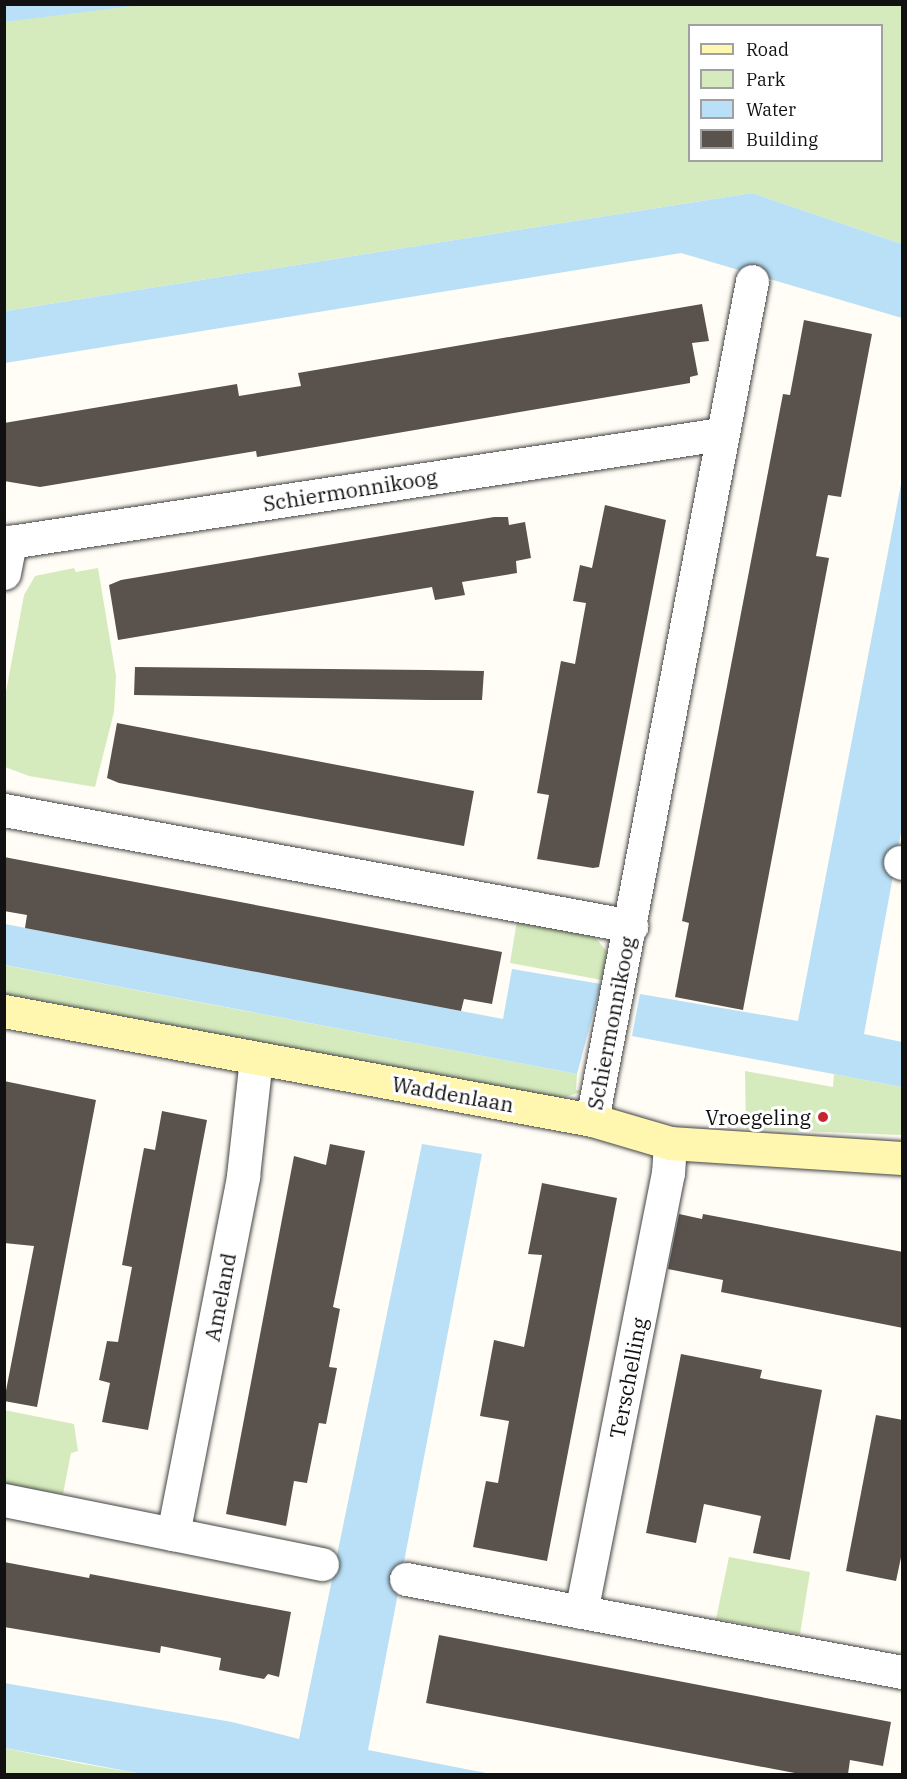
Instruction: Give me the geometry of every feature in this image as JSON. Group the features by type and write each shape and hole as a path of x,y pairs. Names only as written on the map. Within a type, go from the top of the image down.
{"street":[{"name":"Schiermonnikoog","path":"592,1120 631,926 721,434 752,281"},
{"name":"Schiermonnikoog","path":"4,573 10,542 721,434"},
{"name":"Schiermonnikoog","path":"4,810 631,926"},
{"name":"Waddenlaan","path":"4,1011 592,1120 670,1143 903,1158"},
{"name":"Ameland","path":"173,1534 243,1176 256,1059"},
{"name":"Terschelling","path":"580,1612 669,1173 670,1143"},
{"path":"4,1500 322,1564"},
{"path":"406,1579 903,1672"}],"green space":[{"path":"140,4 902,5 902,244 752,193 5,311 4,22"},
{"path":"74,568 76,572 98,568 116,676 114,712 95,787 29,776 5,767 5,697 24,595 35,576"},
{"path":"517,921 594,936 607,952 602,980 510,963"},
{"path":"4,965 577,1074 576,1090 584,1091 562,1098 5,994"},
{"path":"745,1071 833,1087 834,1074 902,1087 902,1135 746,1129"},
{"path":"4,1410 74,1424 78,1451 71,1453 63,1494 5,1485"},
{"path":"729,1557 810,1572 800,1634 716,1619"},
{"path":"4,1748 78,1763 142,1774 5,1774"}],"water":[{"path":"5,4 140,4 140,5 5,22"},
{"path":"752,193 902,244 902,318 681,253 5,363 5,311"},
{"path":"902,479 902,827 864,1034 902,1042 902,1087 632,1036 640,994 798,1021"},
{"path":"5,924 503,1019 512,969 601,984 577,1074 5,965"},
{"path":"422,1144 482,1154 368,1750 491,1774 142,1774 5,1748 4,1683 232,1722 299,1739"}],"building":[{"path":"702,304 709,341 692,343 698,375 690,377 690,383 257,457 256,451 40,487 4,481 4,423 237,384 239,396 301,386 298,373"},
{"path":"804,320 872,334 841,497 828,495 816,556 829,558 743,1010 675,997 689,923 682,921 783,394 790,395"},
{"path":"605,505 666,520 599,867 593,868 537,859 549,795 537,793 561,661 575,664 586,603 573,601 580,565 592,568"},
{"path":"494,517 508,517 509,525 525,522 531,558 516,561 517,573 462,582 465,595 435,600 432,587 118,640 109,585 121,580"},
{"path":"135,667 484,671 482,700 429,700 134,695"},
{"path":"117,723 474,791 464,846 119,783 107,778"},
{"path":"4,857 502,952 492,1004 464,999 461,1011 25,928 27,915 4,911"},
{"path":"4,1081 96,1100 37,1407 4,1401 34,1246 4,1243"},
{"path":"162,1111 207,1120 148,1430 102,1422 110,1383 99,1380 107,1341 118,1342 132,1267 122,1265 144,1148 155,1150"},
{"path":"330,1144 365,1151 333,1307 340,1309 329,1367 337,1368 326,1424 319,1423 307,1483 294,1481 286,1526 226,1514 294,1156 326,1165"},
{"path":"542,1183 617,1198 547,1561 473,1547 486,1481 498,1483 509,1421 480,1416 494,1340 524,1347 542,1255 528,1254"},
{"path":"679,1214 702,1219 703,1214 903,1252 903,1328 721,1292 723,1280 668,1269"},
{"path":"681,1354 762,1370 760,1378 822,1390 790,1560 753,1553 761,1516 704,1504 696,1543 646,1533"},
{"path":"876,1415 903,1420 903,1548 896,1581 846,1571"},
{"path":"4,1562 89,1578 90,1574 291,1612 279,1677 268,1674 264,1679 219,1670 221,1658 161,1646 160,1653 4,1627"},
{"path":"439,1635 891,1722 883,1766 850,1760 848,1774 800,1774 426,1703"}],"place":[{"name":"Vroegeling","path":"823,1117"}]}
